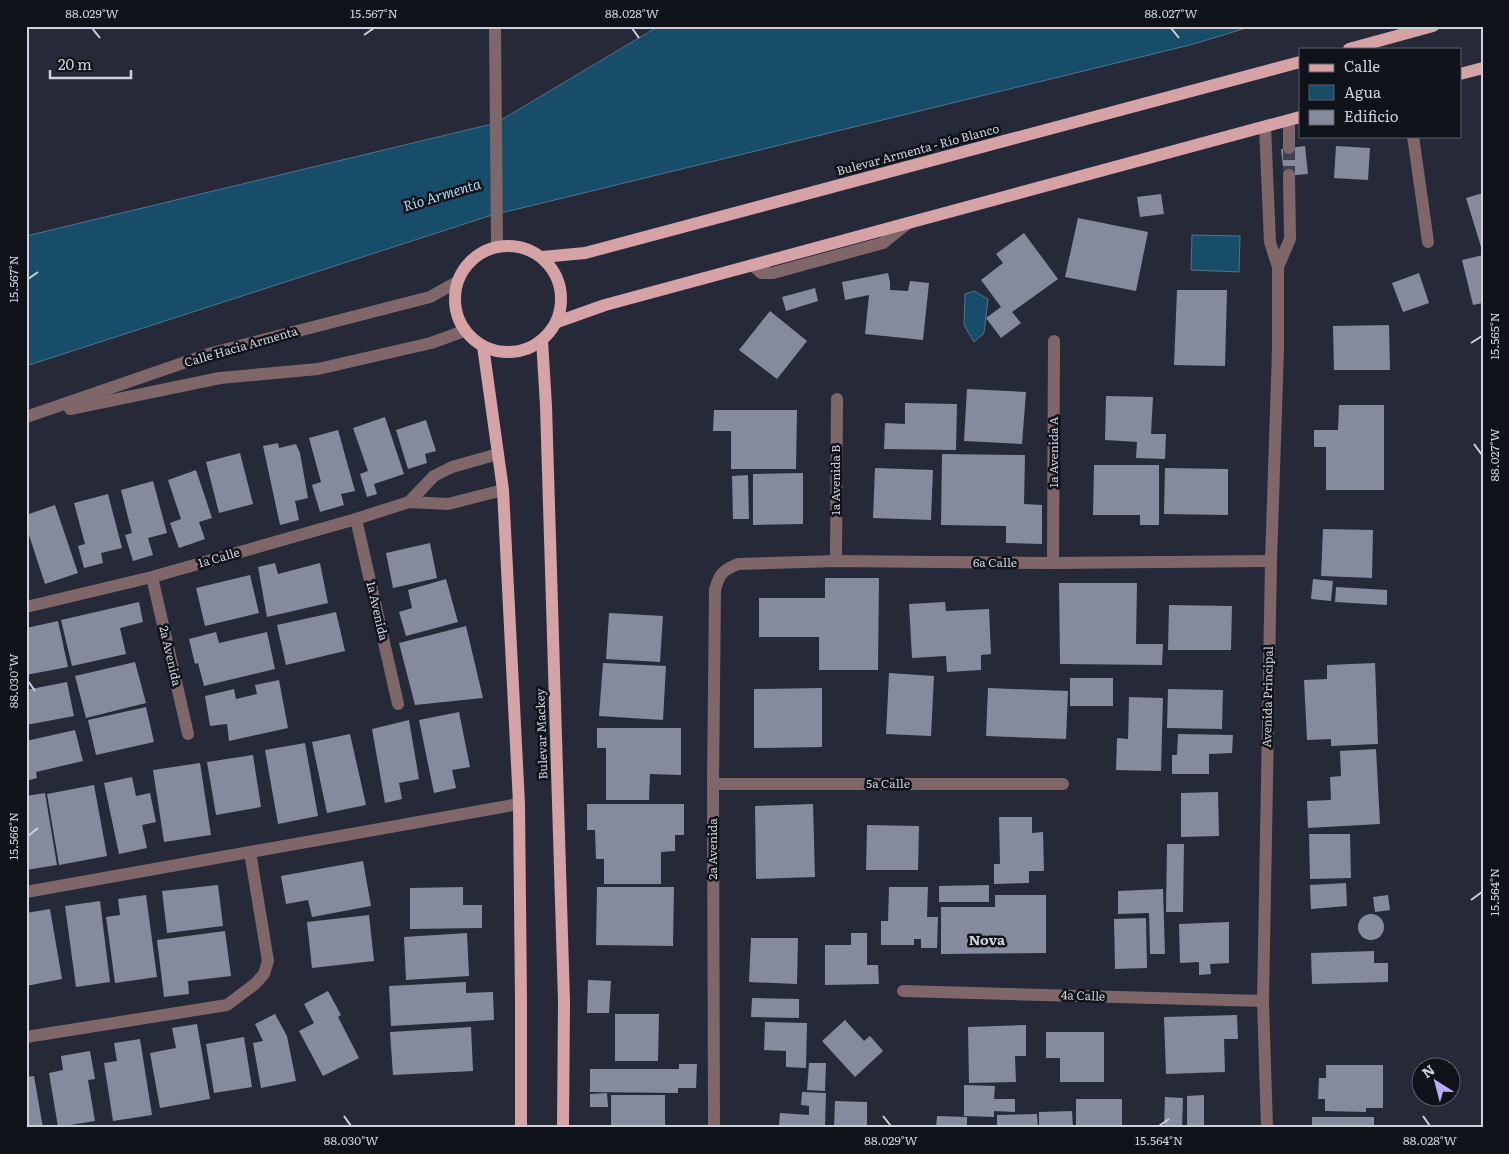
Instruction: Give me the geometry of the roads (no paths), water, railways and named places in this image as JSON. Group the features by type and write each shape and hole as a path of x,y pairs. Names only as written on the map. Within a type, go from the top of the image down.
{"main road":[{"path":"1353,48 1433,26"},
{"name":"Bulevar Armenta - Río Blanco","path":"542,257 585,253 1299,62"},
{"path":"1462,73 1483,68"},
{"path":"557,322 605,304 1294,119"},
{"path":"497,247 521,247 542,257 557,276 562,299 557,322 542,340 513,352 482,346 464,331 457,316 454,299 457,282 466,266 480,253 497,247"},
{"name":"Bulevar Mackey","path":"542,340 564,1001 563,1128"},
{"name":"Bulevar Mackey","path":"482,346 503,490 519,804 521,1128"}],"street":[{"path":"494,26 497,247"},
{"path":"1289,148 1294,119"},
{"name":"Avenida Principal","path":"1265,127 1270,242 1278,267 1278,349 1271,561 1263,1001 1267,1128"},
{"path":"1413,138 1428,242"},
{"name":"Avenida Principal","path":"1278,267 1290,239 1290,175"},
{"name":"Calle Hacia Armenta","path":"26,418 212,353 430,297 457,282"},
{"name":"Calle Hacia Armenta","path":"26,418 220,378 318,369 431,342 464,331"},
{"name":"1a Avenida A","path":"1053,563 1054,341"},
{"name":"1a Avenida B","path":"836,561 837,399"},
{"name":"1a Calle","path":"409,502 434,476 452,467 498,454"},
{"name":"1a Calle","path":"26,607 152,577 409,502 448,504 503,490"},
{"name":"1a Avenida","path":"356,519 398,704"},
{"name":"6a Calle","path":"722,572 738,564 836,561 1053,563 1271,561"},
{"name":"2a Avenida","path":"714,1128 713,784 715,590 722,572"},
{"name":"2a Avenida","path":"152,577 188,734"},
{"name":"5a Calle","path":"713,784 1064,784"},
{"path":"26,892 519,804"},
{"path":"26,1037 227,1005 255,984 264,974 268,961 250,852"},
{"name":"4a Calle","path":"903,991 1263,1001"}],"water":[{"name":"Río Armenta","path":"659,26 1253,26 1190,45 489,216 26,366 26,236 496,123"},
{"path":"1192,235 1240,236 1239,272 1191,270"},
{"path":"974,291 988,299 984,333 974,342 964,325 965,294"}],"tunnel":[{"path":"1289,148 1289,175"}],"district":[{"name":"Nova","path":"987,940"}]}
